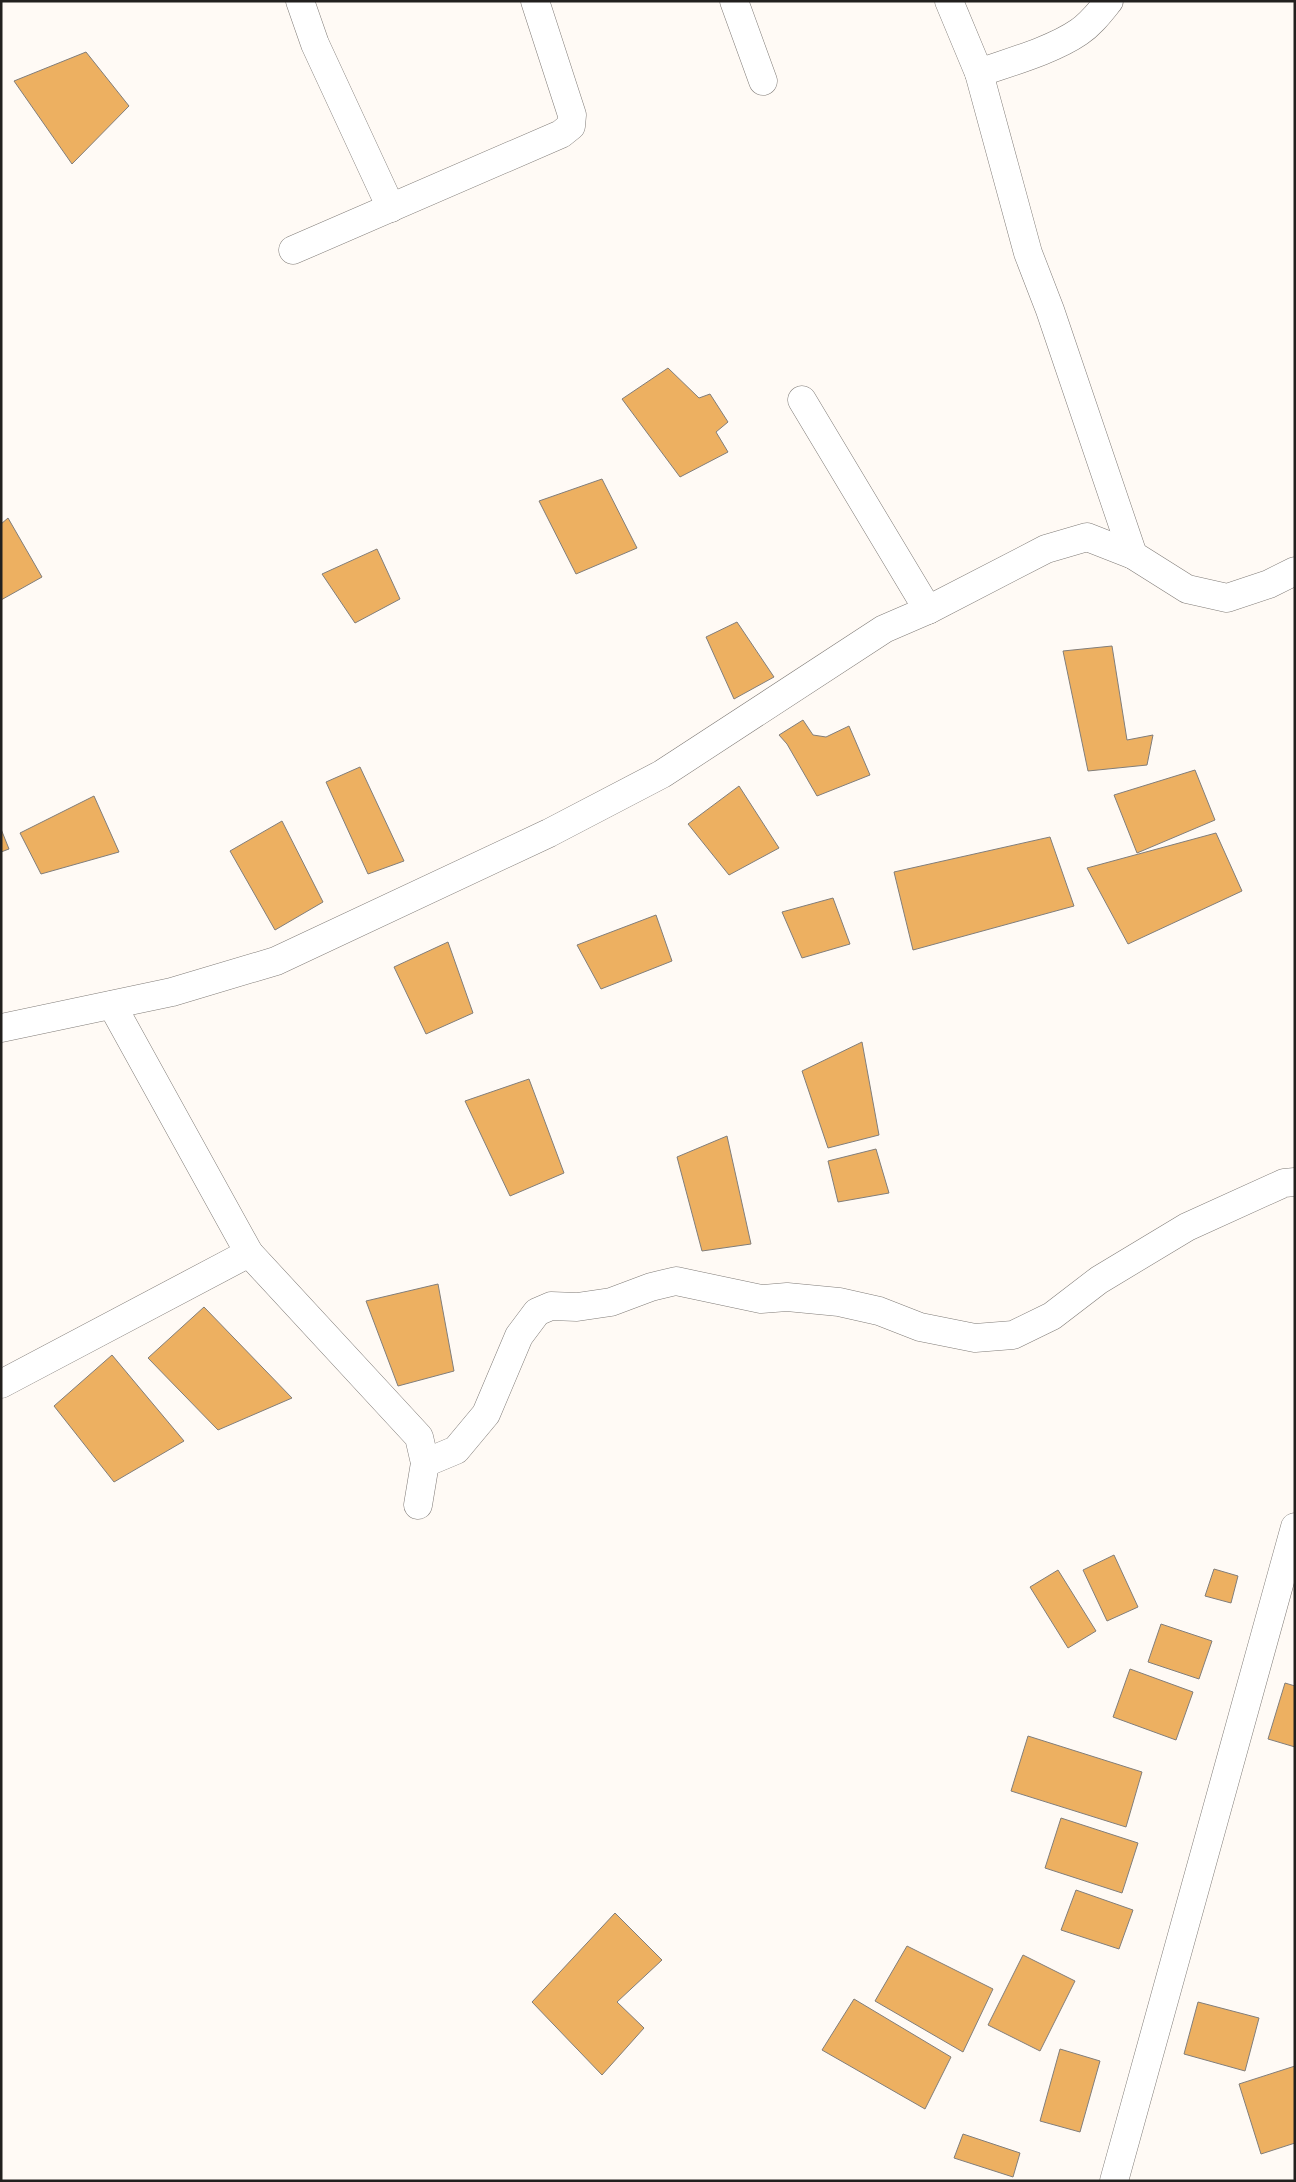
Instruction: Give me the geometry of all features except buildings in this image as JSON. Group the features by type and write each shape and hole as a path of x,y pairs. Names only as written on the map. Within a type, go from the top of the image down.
{"street":[{"path":"300,1 315,44 391,208"},
{"path":"294,250 561,134 572,126 572,116 535,1"},
{"path":"734,1 763,81"},
{"path":"949,1 979,73 1028,253 1050,310 1133,554"},
{"path":"979,73 1063,41 1080,32 1098,15 1108,1"},
{"path":"802,400 928,610"},
{"path":"1,1028 172,992 276,961 540,837 662,774 884,629 928,610 1046,549 1087,537 1133,554 1187,589 1227,598 1269,584 1295,571"},
{"path":"112,1005 249,1253 419,1437 425,1463 418,1505"},
{"path":"425,1463 456,1450 486,1414 519,1336 537,1312 551,1306 577,1308 611,1302 651,1286 676,1281 761,1299 787,1297 839,1302 879,1312 920,1327 974,1338 1013,1335 1052,1316 1099,1280 1187,1227 1284,1183 1295,1182"},
{"path":"1,1384 249,1253"},
{"path":"1114,2181 1295,1527"}]}
